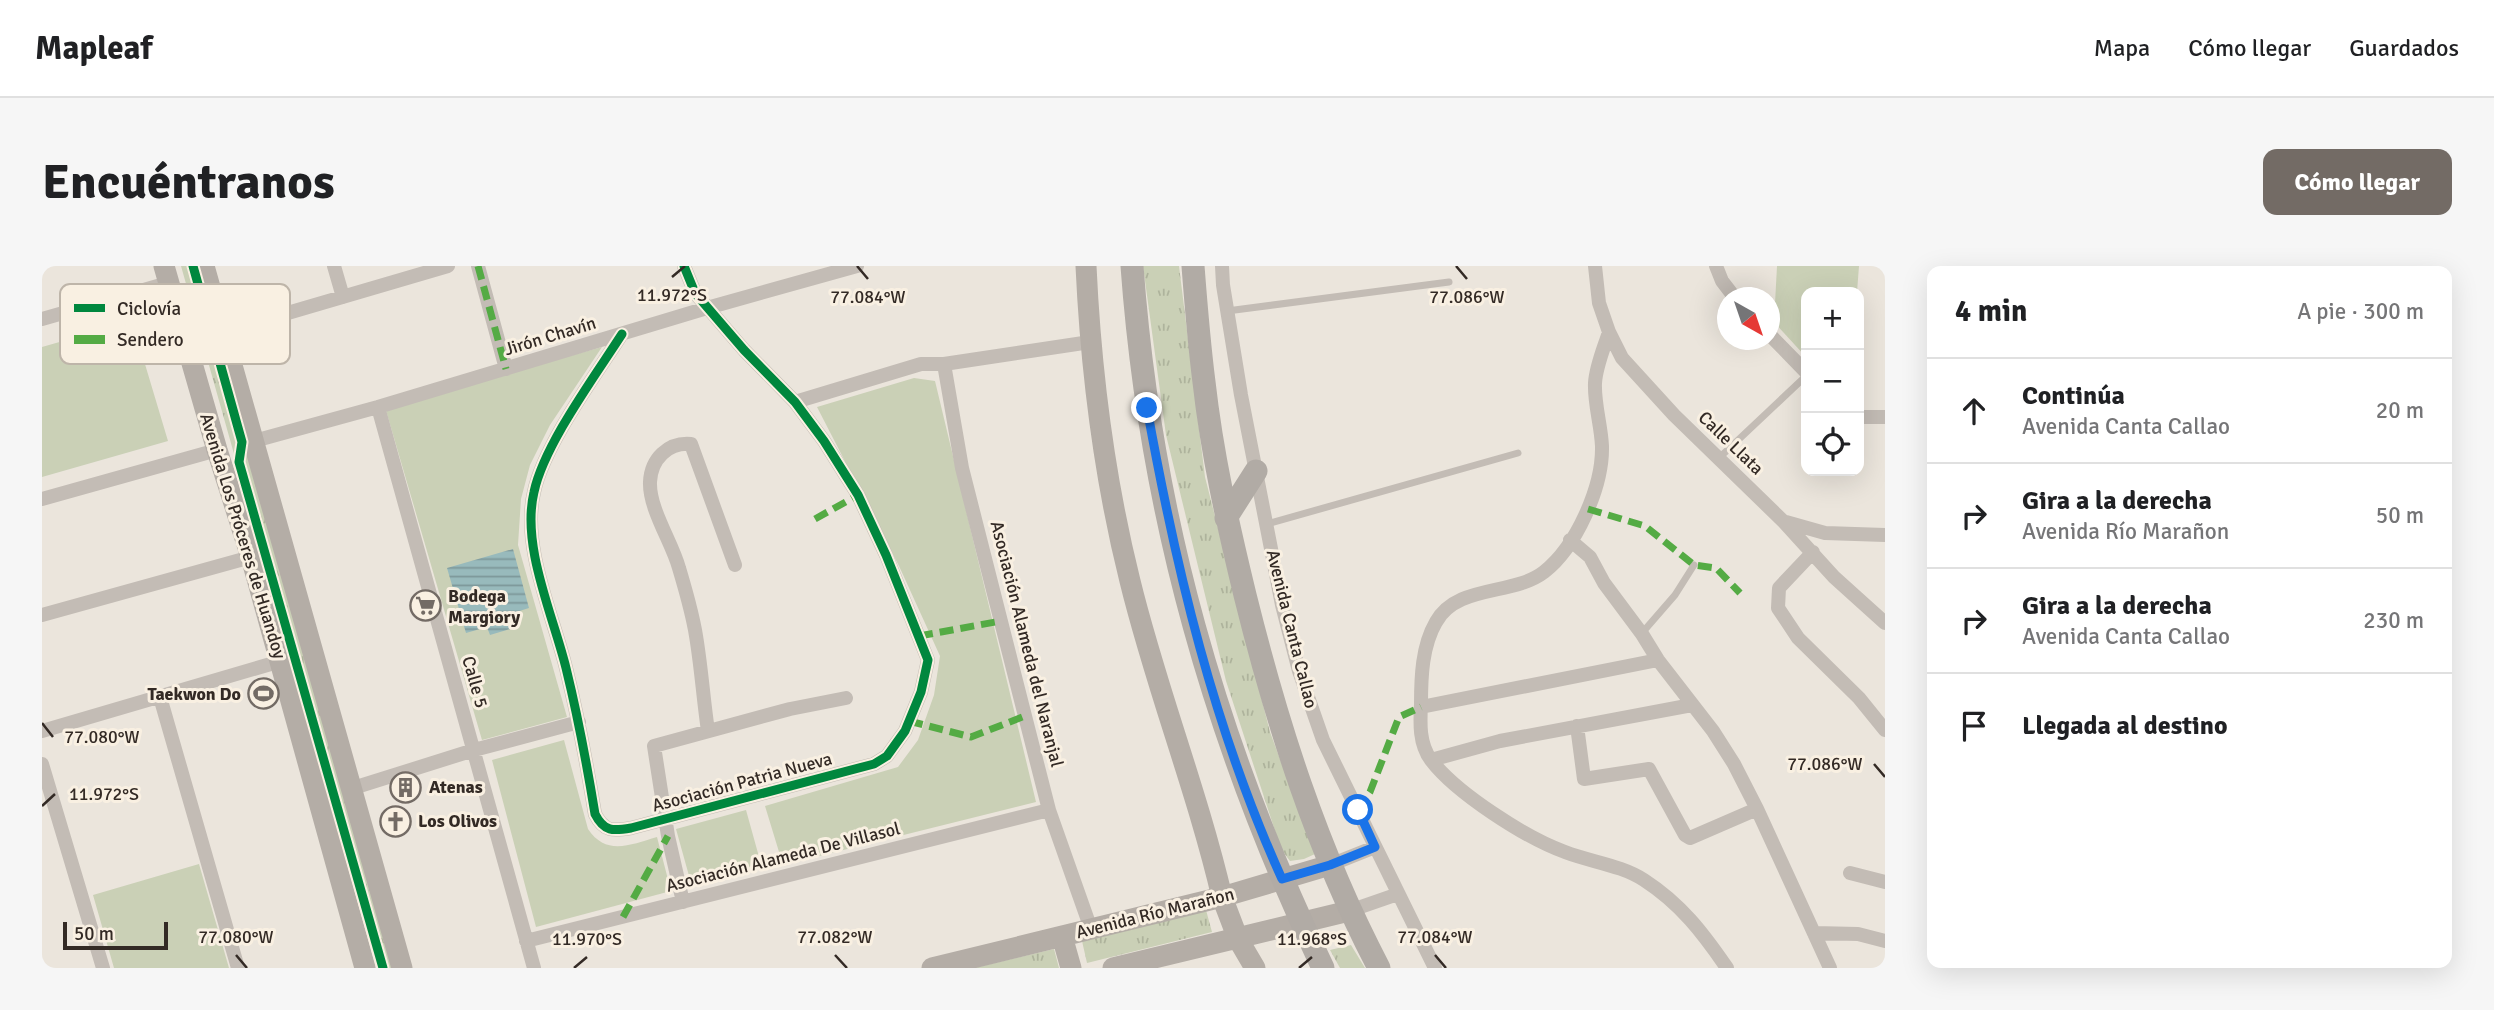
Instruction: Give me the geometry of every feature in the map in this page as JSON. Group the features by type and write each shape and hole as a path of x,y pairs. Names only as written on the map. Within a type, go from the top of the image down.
{"main road":[{"name":"Avenida Los Próceres de Huandoy","path":"204,266 209,284"},
{"path":"1086,266 1090,342 1104,462 1130,583 1222,897 1238,939 1255,968"},
{"path":"1132,266 1147,408 1163,500 1184,592 1209,682 1238,770 1282,879 1323,968"},
{"name":"Avenida Canta Callao","path":"1193,266 1204,384 1226,518 1267,684 1330,865 1349,911 1379,968"},
{"name":"Avenida Los Próceres de Huandoy","path":"192,364 281,661 365,968"},
{"name":"Avenida Los Próceres de Huandoy","path":"232,364 402,968"},
{"path":"1226,518 1256,471"},
{"name":"Avenida Río Marañon","path":"932,968 1222,897 1330,865"},
{"path":"1113,968 1349,911"},
{"path":"1062,936 1071,968"}],"street":[{"path":"334,266 343,297"},
{"path":"290,312 448,266"},
{"path":"478,266 506,369"},
{"name":"Asociación Patria Nueva","path":"622,334 565,424 546,460 534,489 529,515 533,548 579,722 600,824 613,831 874,764 887,756 905,731 921,692 929,660 858,495 824,441 795,402 695,293 684,266"},
{"name":"Jirón Chavín","path":"254,441 856,266"},
{"name":"Avenida Canta Callao","path":"1222,266 1227,311 1282,605 1307,694 1322,740 1435,968"},
{"name":"Calle Llata","path":"1595,266 1599,303 1622,358 1644,384 1784,522 1834,577 1885,622"},
{"path":"1716,266 1727,287"},
{"path":"138,284 166,275"},
{"path":"43,315 60,309"},
{"path":"1609,332 1595,384 1602,446 1601,474 1594,499 1570,540 1553,564 1542,574 1522,584 1459,601 1445,610 1430,636 1423,665 1419,724 1431,760 1458,786 1520,831 1562,851 1625,870 1660,891 1698,926 1727,968"},
{"path":"795,402 921,364 944,364 1090,342"},
{"path":"1780,347 1801,369"},
{"name":"Asociación Alameda del Naranjal","path":"944,364 962,467 1049,810 1091,929"},
{"name":"Calle 5","path":"378,407 534,968"},
{"path":"1864,417 1885,417"},
{"path":"708,731 695,630 678,565 651,494 650,480 654,464 664,451 678,443 691,444 734,565"},
{"path":"42,499 217,450"},
{"path":"1784,522 1825,533 1885,535"},
{"path":"1570,540 1590,557 1604,583 1658,660 1713,731 1734,764 1758,809 1830,968"},
{"path":"1813,552 1779,588 1778,608 1798,638 1859,698 1885,730"},
{"path":"42,615 251,557"},
{"path":"1421,707 1658,660"},
{"path":"42,731 281,661"},
{"path":"160,697 239,968"},
{"path":"683,902 654,746 790,709 845,698"},
{"path":"1431,760 1500,741 1692,705"},
{"path":"350,789 474,750 579,722"},
{"path":"1577,726 1584,779 1649,769 1685,835 1690,838 1758,809"},
{"path":"42,764 103,968"},
{"name":"Asociación Alameda De Villasol","path":"526,941 1049,810"},
{"name":"Avenida Río Marañon","path":"1330,865 1375,847"},
{"path":"1850,873 1885,882"},
{"path":"1349,911 1398,894"},
{"path":"1814,933 1858,934 1885,941"}],"lane":[{"path":"1227,311 1249,306 1449,282"},
{"path":"1719,458 1801,379"},
{"path":"1266,524 1518,453"},
{"path":"1642,634 1675,596 1694,565"}],"green space":[{"path":"181,266 197,266 202,284 186,284"},
{"path":"1143,266 1179,266 1205,477 1270,732 1315,854 1304,859 1290,861 1281,849 1226,681 1166,435"},
{"path":"1777,266 1859,266 1857,287 1801,287 1801,352 1780,329 1780,287 1776,287"},
{"path":"60,342 60,364 145,364 168,441 42,477 42,347"},
{"path":"602,347 550,425 530,465 521,499 518,545 567,717 482,740 385,407"},
{"path":"209,364 225,364 396,968 379,968"},
{"path":"914,378 935,381 1036,802 783,865 765,806 898,767 918,740 934,695 940,656 899,566 817,407"},
{"path":"564,740 588,829 603,843 611,846 628,845 657,837 671,891 536,927 492,760"},
{"path":"746,810 761,864 691,883 676,829"},
{"path":"199,864 229,968 114,968 93,895"},
{"path":"1206,910 1212,932 1087,963 1082,941"},
{"path":"1351,945 1365,968 1340,968 1330,950"},
{"path":"1054,949 1059,968 974,968"}],"water":[{"path":"513,549 529,608 513,613 517,627 490,635 487,627 466,633 447,568"}],"marked path":[{"path":"478,266 506,369"},
{"path":"815,519 858,495"},
{"path":"1588,509 1645,526 1694,565 1716,568 1740,593"},
{"path":"919,636 1001,621"},
{"path":"1358,810 1370,792 1399,717 1421,707"},
{"path":"909,721 971,737 1025,716"},
{"path":"623,917 668,836"}],"cycle path":[{"path":"193,266 198,284"},
{"path":"622,334 548,453 534,492 531,513 540,580 566,668 598,820 610,829 631,828 874,764 887,756 905,731 921,692 928,660 886,555 858,495 824,441 795,402 744,350 695,293 684,266"},
{"path":"220,364 242,442 239,462 383,968"}],"place":[{"name":"Bodega Margiory","path":"425,606"},
{"name":"Taekwon Do","path":"264,694"},
{"name":"Atenas","path":"406,787"},
{"name":"Los Olivos","path":"395,821"}],"route":[{"path":"1147,408 1163,500 1184,592 1209,682 1238,770 1282,879 1330,865 1375,847 1358,810"}]}
